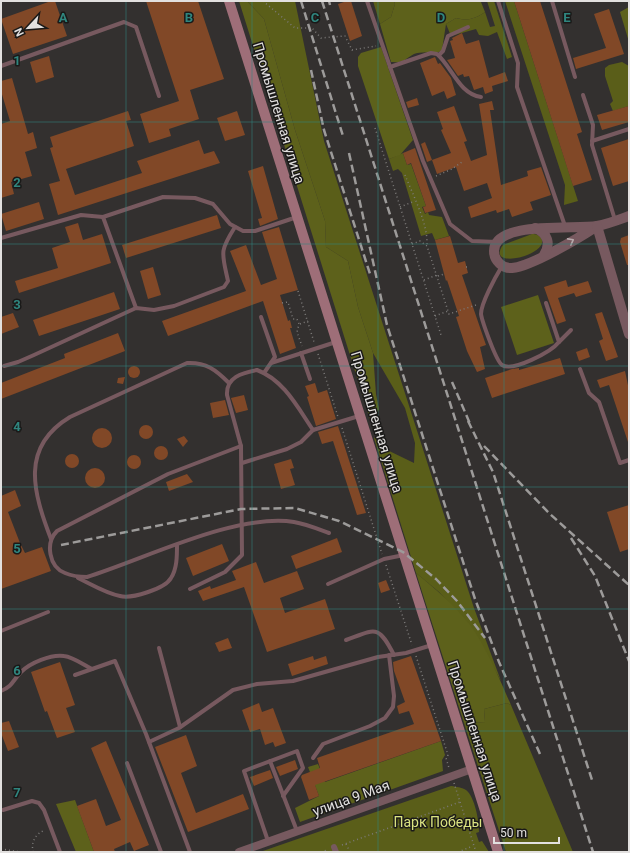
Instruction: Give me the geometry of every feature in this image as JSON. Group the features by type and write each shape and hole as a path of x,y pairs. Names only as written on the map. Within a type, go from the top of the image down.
{"main road":[{"name":"Промышленная улица","path":"229,1 498,852"}],"street":[{"path":"597,226 544,255 540,259 512,268 502,266 498,262 494,252 497,242 506,236 526,229 597,226 629,216"},
{"path":"597,226 629,334"},
{"path":"534,228 542,231 548,240 548,245 544,255"},
{"name":"улица 9 Мая","path":"239,852 472,769"}],"lane":[{"path":"367,1 430,178 446,217 450,224 458,232 472,241 497,242"},
{"path":"498,1 518,63 517,87 566,228"},
{"path":"552,1 574,77"},
{"path":"1,66 124,22 136,27 158,96"},
{"path":"439,55 443,52 448,36 468,27"},
{"path":"390,67 431,53 439,55 466,90 481,98"},
{"path":"583,95 593,125 592,141 615,221"},
{"path":"592,141 629,130"},
{"path":"1,238 81,215 103,217 163,197 195,198 213,204 230,224 243,231 255,231 297,216"},
{"path":"103,217 136,308"},
{"path":"4,366 29,358 136,308 154,310 174,306 224,287 228,281 222,254 224,244 236,227"},
{"path":"502,266 490,288 481,314 498,361 503,366 509,367 535,358 552,349 570,330"},
{"path":"546,303 558,342"},
{"path":"261,317 275,357 264,373"},
{"path":"271,363 336,342"},
{"path":"302,352 310,379"},
{"path":"229,383 209,366 198,362 187,363 70,417 56,425 44,438 39,448 36,458 35,471 40,507 51,539 50,548 57,566 64,573 87,577 223,529 263,522 294,522 329,533"},
{"path":"580,369 589,393 599,402 620,463 629,460"},
{"path":"190,589 225,572 242,555 243,526 241,509 241,446 227,395 227,386 229,383 235,378 251,371 258,370 264,373 278,381 313,430"},
{"path":"242,463 287,449 301,442 313,430 360,416"},
{"path":"51,539 57,531 168,474 241,446"},
{"path":"76,576 122,597 131,597 148,592 171,580 175,568 177,545"},
{"path":"328,584 384,559 404,555"},
{"path":"1,631 48,612"},
{"path":"313,758 323,744 370,726 385,718 393,707 394,696 391,655 385,637 381,633 372,631 346,640"},
{"path":"149,742 180,727 233,690 257,684 293,680 432,645"},
{"path":"159,648 180,727"},
{"path":"1,691 13,684 21,672 31,665 48,658 64,656 92,669"},
{"path":"75,675 115,661 149,742 190,852"},
{"path":"268,842 244,772 297,751 303,768 283,796"},
{"path":"270,762 297,831"},
{"path":"127,763 161,852"},
{"path":"3,810 32,801 39,803 44,810 60,852"}],"path":[{"path":"263,1 295,28 312,28 321,38 345,36 352,50 363,50 382,44"},
{"path":"375,128 441,335"},
{"path":"430,178 452,169 462,162"},
{"path":"405,175 416,201 427,236 427,246 449,314 476,305 478,301"},
{"path":"400,207 416,201"},
{"path":"412,244 420,241 427,246"},
{"path":"423,280 444,274"},
{"path":"282,304 288,302 294,319 297,319 299,324 297,332 302,352"},
{"path":"435,316 448,311"},
{"path":"299,324 308,321"},
{"path":"382,552 448,755 446,758 476,852"},
{"path":"321,852 335,850 346,844 460,802"},
{"path":"33,852 32,847 34,837 39,832 51,828"},
{"path":"346,844 350,852"},
{"path":"458,852 474,846"},
{"path":"1,849 21,852"}],"green space":[{"path":"247,1 295,1 324,141 474,608 501,681 471,627 439,592 416,573 374,438 379,435 383,448 414,463 415,443 405,408 373,353 358,307 348,261 326,247 325,221 295,130 264,19"},
{"path":"373,1 394,1 395,4 391,17 380,24"},
{"path":"487,1 494,1 512,57 507,59 497,32 488,36 479,35 476,29 451,36 446,24 456,18 471,19 485,12 490,27 495,26"},
{"path":"505,1 514,1 578,201 564,205 565,185"},
{"path":"622,62 629,66 629,106 613,111 610,104 613,101 605,76 605,68 609,65"},
{"path":"403,153 407,165 411,164 426,206 422,207 425,214 428,212 429,215 442,217 449,236 435,240 432,233 421,236 402,173 398,169 393,171 389,159"},
{"path":"532,234 538,235 542,240 541,246 535,251 517,258 508,259 502,257 500,253 503,245"},
{"path":"507,703 511,705 573,852 506,852 464,723 485,722 484,709"},
{"name":"Парк Победы","path":"451,786 466,790 472,798 478,822 479,832 476,833 479,842 482,841 489,852 260,852"}],"shaded area":[{"path":"239,1 247,1 264,19 295,130 325,221 326,247 348,261 358,307 373,353 376,394 379,409 375,420 370,419"},
{"path":"394,1 483,1 481,2 485,12 471,19 456,18 446,24 442,50 439,52 416,53 402,61 391,62 380,24 391,17 395,4"},
{"path":"629,7 629,42 620,12"},
{"path":"381,47 413,140 400,155 389,159 358,66 358,57 361,53"},
{"path":"538,295 554,343 517,355 501,307"},
{"path":"416,573 445,598 471,626 488,654 498,675 511,705 507,703 484,709 485,722 464,723"},
{"path":"441,741 445,755 442,760 443,771 300,822 295,808 319,796 308,767 318,764 325,782"},
{"path":"75,800 94,852 76,852 56,804"}],"building":[{"path":"51,1 55,1 67,36 13,54 1,19"},
{"path":"146,1 198,1 224,79 190,90 199,119 169,129 171,136 149,143 140,114 179,101"},
{"path":"351,1 362,36 350,41 338,4"},
{"path":"514,1 540,1 582,132 577,134 592,180 573,186"},
{"path":"609,9 624,54 576,69 573,58 606,48 594,14"},
{"path":"462,33 466,44 479,40 489,78 505,72 508,81 492,86 493,91 485,94 483,87 474,90 469,76 464,77 463,74 458,76 447,60 455,58 450,41 453,40 452,38"},
{"path":"49,56 54,77 36,83 30,62"},
{"path":"435,57 438,64 440,63 451,78 456,95 447,99 444,91 432,96 420,63"},
{"path":"12,78 28,134 33,132 37,148 25,152 32,176 11,182 14,194 1,198 1,124 10,121 1,91 1,81"},
{"path":"417,98 419,105 408,108 406,102"},
{"path":"492,101 494,110 490,110 501,185 528,176 527,171 541,167 551,195 530,202 533,210 512,217 509,209 497,213 496,210 471,218 468,207 492,198 487,183 464,191 456,167 437,174 432,160 451,153 441,130 443,129 437,112 454,106 467,141 464,142 471,161 487,155 479,104"},
{"path":"629,106 629,122 602,130 597,115"},
{"path":"128,111 131,120 126,121 134,146 66,169 75,195 142,173 137,161 199,140 204,154 214,151 220,163 58,215 49,184 60,181 50,148 53,147 50,137"},
{"path":"237,111 245,135 225,141 217,118"},
{"path":"629,139 629,181 613,186 601,148"},
{"path":"425,142 432,160 427,162 421,144"},
{"path":"415,148 436,210 425,213 423,207 426,206 411,163 407,165 403,153"},
{"path":"263,166 278,219 260,226 258,219 262,218 248,171"},
{"path":"39,202 44,219 6,231 1,214"},
{"path":"217,215 221,228 126,258 122,245"},
{"path":"78,223 83,240 102,234 111,263 19,293 15,281 58,268 52,248 70,242 65,227"},
{"path":"279,227 298,290 280,295 288,321 290,320 292,328 290,328 296,348 280,354 263,301 168,336 162,321 246,291 230,251 246,245 261,285 277,279 262,232"},
{"path":"629,235 629,265 627,265 620,242 621,238"},
{"path":"450,236 458,263 465,261 468,273 462,275 486,345 480,347 485,369 477,372 467,351 456,317 459,316 447,280 446,281 435,240"},
{"path":"153,267 161,295 148,299 140,271"},
{"path":"566,280 568,287 588,281 592,292 576,297 574,293 558,298 566,321 557,324 544,287"},
{"path":"114,292 120,309 39,336 33,320"},
{"path":"602,312 618,357 606,361 599,341 603,339 595,314"},
{"path":"13,313 19,327 1,334 1,317"},
{"path":"118,333 125,351 1,399 1,383 65,358 64,354"},
{"path":"587,348 590,357 579,361 576,352"},
{"path":"560,358 565,374 492,398 485,378 512,369 519,368 519,370"},
{"path":"134,366 138,368 140,372 138,376 134,378 130,376 128,372 130,368"},
{"path":"625,371 629,390 628,442 609,385 600,388 597,380"},
{"path":"125,377 123,384 117,383 118,378"},
{"path":"315,383 318,393 327,390 336,419 316,426 307,397 309,396 305,386"},
{"path":"244,395 248,410 236,413 231,398"},
{"path":"225,400 229,415 213,418 210,403"},
{"path":"143,425 149,425 153,429 153,435 149,439 143,439 139,435 139,429"},
{"path":"338,426 366,513 357,515 333,441 322,444 318,432"},
{"path":"102,428 109,431 112,438 109,445 102,448 95,445 92,438 95,431"},
{"path":"184,436 188,441 183,447 177,439"},
{"path":"158,446 164,446 168,450 168,456 164,460 158,460 154,456 154,450"},
{"path":"69,454 75,454 79,458 79,464 75,468 69,468 65,464 65,458"},
{"path":"131,455 137,455 141,459 141,465 137,469 131,469 127,465 127,459"},
{"path":"291,459 294,468 290,469 295,485 281,489 274,464"},
{"path":"95,468 102,471 105,478 102,485 95,488 88,485 85,478 88,471"},
{"path":"187,474 193,482 169,491 166,482"},
{"path":"15,490 21,506 8,512 20,543 25,553 42,547 51,571 1,589 1,496"},
{"path":"629,505 629,549 620,552 607,512"},
{"path":"337,538 342,552 296,569 291,556"},
{"path":"222,544 229,561 193,576 186,558"},
{"path":"256,562 264,583 297,571 304,589 280,598 285,613 325,599 335,629 267,652 244,587 203,601 198,591 210,586 211,589 236,580 232,571"},
{"path":"386,580 390,590 381,593 378,583"},
{"path":"228,638 232,648 219,652 215,643"},
{"path":"313,656 314,660 326,656 328,664 292,676 288,664"},
{"path":"411,656 441,741 315,785 319,796 309,800 301,777 302,775 320,768 317,758 414,724 409,711 399,714 397,706 405,702 394,671 393,662"},
{"path":"60,662 75,705 66,708 75,732 57,738 47,711 45,712 31,672"},
{"path":"259,703 262,712 273,708 286,743 275,747 273,742 265,745 260,729 250,732 242,710"},
{"path":"9,721 19,747 8,751 1,733 1,723"},
{"path":"186,735 197,766 181,773 196,813 243,794 249,809 188,832 155,747"},
{"path":"106,741 149,845 134,851 130,842 114,849 115,852 94,852 77,806 96,799 106,826 121,820 91,748"},
{"path":"295,760 298,769 280,776 276,767"},
{"path":"270,770 273,778 254,786 250,777"}],"railway":[{"path":"301,1 343,136"},
{"path":"322,1 593,852"},
{"path":"329,1 330,5"},
{"path":"311,70 324,130 370,274"},
{"path":"349,153 387,325 475,599 499,662 540,754"},
{"path":"452,382 471,426"},
{"path":"468,421 493,472 592,780"},
{"path":"484,446 550,514 629,585"},
{"path":"61,545 241,509 295,508 339,521 403,552 436,579 457,601 485,638"},
{"path":"571,538 595,576 629,661"}]}
